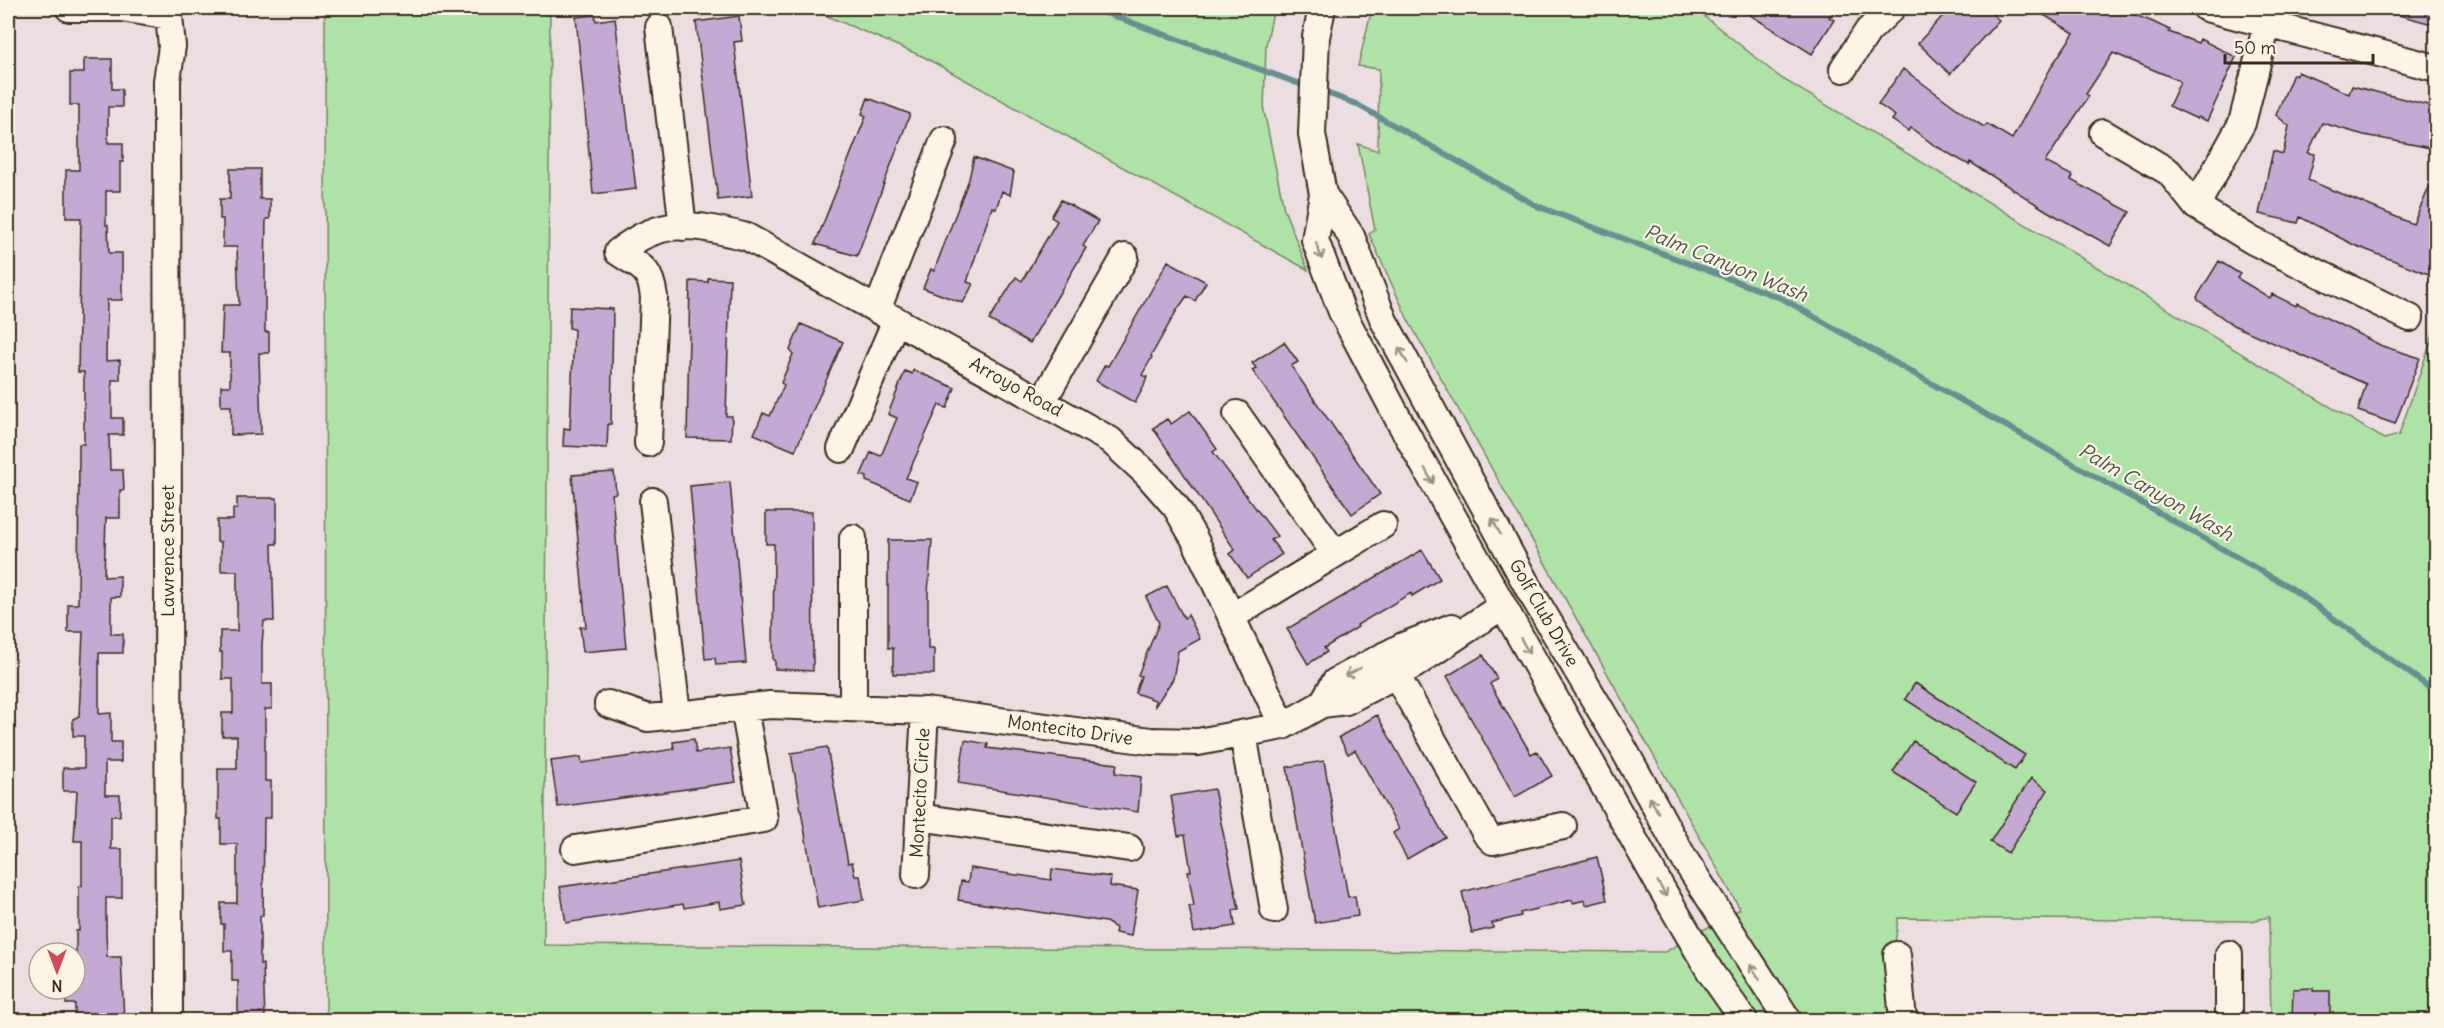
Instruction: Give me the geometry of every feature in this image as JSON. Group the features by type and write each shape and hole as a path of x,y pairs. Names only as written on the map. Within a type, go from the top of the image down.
{"street":[{"name":"Lawrence Street","path":"69,8 122,8 169,16 172,46 168,81 169,1020"},
{"name":"Golf Club Drive","path":"1322,8 1316,37 1312,134 1323,194 1315,240 1342,312 1502,606 1659,884 1711,973 1744,1020"},
{"path":"1843,69 1868,31 1892,8"},
{"path":"2206,8 2269,16 2436,68"},
{"path":"2196,206 2242,123 2269,16"},
{"path":"659,27 683,227"},
{"path":"2103,133 2169,172 2196,206 2253,241 2410,318"},
{"path":"841,449 944,140"},
{"name":"Golf Club Drive","path":"1323,194 1351,236 1384,321 1529,589 1622,746 1683,857 1788,1020"},
{"name":"Arroyo Road","path":"648,443 654,297 652,281 648,272 618,252 636,237 660,227 707,228 747,237 1110,440 1147,474 1176,507 1194,538 1283,726"},
{"path":"1042,402 1125,256"},
{"path":"1237,414 1335,554"},
{"path":"653,501 677,715"},
{"path":"1231,617 1383,525"},
{"path":"853,538 853,706"},
{"name":"Montecito Drive","path":"608,704 648,718 770,705 853,706 925,711 1151,741 1198,742 1283,726 1322,705 1346,700 1391,665 1502,606 1529,589"},
{"path":"1391,665 1486,834 1493,841 1563,826"},
{"path":"575,849 764,819 744,708"},
{"name":"Montecito Circle","path":"916,875 925,711"},
{"path":"1243,735 1274,910"},
{"path":"919,817 1129,848"},
{"path":"2229,954 2229,1020"},
{"path":"1897,955 1903,1020"}],"green space":[{"path":"325,8 550,8 544,945 1665,952 1740,909 1408,320 1369,234 1375,230 1358,144 1378,151 1379,69 1358,66 1372,8 1694,8 1781,78 2384,439 2399,435 2436,326 2436,1020 2271,1020 2269,917 2251,921 1898,918 1887,1020 326,1020"},
{"path":"808,8 1274,8 1266,45 1264,111 1284,209 1308,270 924,57"}],"building":[{"path":"1739,8 1839,8 1829,17 1834,20 1812,54"},
{"path":"1950,8 1985,8 1999,20 1950,74 1918,43"},
{"path":"2032,8 2117,8 2198,43 2200,39 2236,57 2207,121 2198,117 2197,119 2169,106 2180,82 2178,80 2113,53 2086,94 2089,96 2045,162 2073,176 2071,180 2130,212 2110,246 2047,211 1970,162 1969,165 1934,145 1911,128 1908,131 1892,120 1895,116 1878,104 1903,69 1984,127 1987,124 2012,139 2053,64 2074,33"},
{"path":"2392,8 2436,8 2436,25 2391,13"},
{"path":"595,15 596,21 615,18 636,189 593,194 576,17"},
{"path":"739,16 742,41 734,42 752,196 718,200 696,22"},
{"path":"84,59 112,59 112,89 122,89 122,107 108,107 108,143 123,143 123,162 120,162 120,191 106,191 109,253 122,253 122,300 107,300 106,361 120,360 120,380 112,380 112,418 123,418 123,435 109,435 110,470 123,470 124,490 120,490 120,518 106,518 104,577 120,576 120,597 111,597 111,634 123,634 123,653 99,653 99,714 111,713 111,742 121,742 121,762 105,762 105,795 120,795 120,816 111,816 111,849 122,849 122,898 106,898 106,931 107,957 121,957 124,1020 75,1020 75,1004 66,1004 66,1001 87,1001 87,941 76,941 76,931 79,931 79,886 82,886 82,841 74,841 77,791 63,791 63,768 84,768 84,736 73,736 73,719 79,716 83,632 68,632 68,604 78,604 79,444 84,444 84,372 78,372 81,218 66,218 66,170 79,170 79,105 70,105 70,73 84,73"},
{"path":"2298,72 2349,94 2352,86 2436,107 2436,149 2364,135 2322,123 2308,153 2315,154 2308,180 2413,224 2436,172 2436,277 2354,245 2300,217 2298,223 2259,214 2273,151 2283,154 2289,126 2276,115 2293,74 2297,75"},
{"path":"868,98 910,114 857,256 815,244 866,116 862,114"},
{"path":"974,157 1014,172 1010,195 1002,191 996,209 992,207 967,282 973,284 963,303 923,288 931,269 934,271 969,179"},
{"path":"230,169 260,169 260,199 270,199 270,219 266,219 265,273 265,332 269,332 269,353 259,353 261,434 231,435 231,406 221,406 221,386 230,386 230,353 221,353 223,305 239,305 237,247 223,247 223,219 220,219 220,199 230,199"},
{"path":"1061,200 1098,221 1083,246 1086,248 1030,343 989,320 1016,277 1022,281 1057,221 1051,217"},
{"path":"1168,261 1206,282 1195,301 1187,296 1177,310 1142,375 1147,377 1135,403 1096,381 1105,365 1108,366"},
{"path":"2219,261 2240,274 2237,278 2270,298 2272,294 2296,306 2297,303 2382,346 2420,358 2395,424 2358,411 2366,384 2233,325 2198,300 2197,297"},
{"path":"708,278 730,279 726,416 732,416 731,439 687,438 690,281 708,282"},
{"path":"570,307 613,309 611,424 608,424 607,448 563,446 564,428 570,429 574,329 569,328"},
{"path":"801,324 843,342 795,451 754,434 763,413 770,416 784,385 781,383 793,354 790,350"},
{"path":"1284,342 1298,362 1291,366 1380,494 1352,514 1252,370 1256,368 1252,363"},
{"path":"913,370 955,388 947,408 939,405 906,478 917,482 910,499 866,481 867,477 861,475 871,452 881,456 897,418 888,414 905,371 912,374"},
{"path":"1190,411 1217,449 1213,452 1277,536 1271,540 1282,554 1247,578 1230,554 1235,550 1153,428 1167,419 1171,424"},
{"path":"614,472 616,493 612,494 626,648 583,652 580,627 586,627 572,475"},
{"path":"730,482 746,663 716,665 715,658 705,659 690,486"},
{"path":"237,498 277,498 277,544 272,544 274,621 264,621 262,644 262,684 272,684 272,709 265,709 265,781 271,781 271,818 264,818 263,916 260,916 260,964 263,964 265,1020 238,1020 238,981 232,981 232,951 224,951 224,924 221,924 221,903 237,903 237,844 221,844 221,819 218,819 218,769 237,769 237,736 222,736 222,713 233,713 233,679 222,679 220,631 237,631 237,571 221,571 221,542 217,542 217,520 233,520 233,509 237,509"},
{"path":"766,512 812,512 813,671 775,669 775,660 773,660 774,544 766,544"},
{"path":"888,540 932,540 928,593 928,649 934,649 934,674 893,674 893,648 888,648"},
{"path":"1422,550 1440,579 1412,596 1411,593 1357,625 1358,627 1324,648 1327,652 1308,664 1287,629"},
{"path":"1167,586 1184,618 1188,615 1200,639 1178,651 1173,679 1155,706 1155,700 1135,693 1141,676 1138,675 1159,623 1146,597"},
{"path":"1483,655 1497,679 1490,684 1531,754 1537,751 1552,776 1515,797 1447,676"},
{"path":"1915,683 2025,755 2015,770 1905,699"},
{"path":"1377,715 1445,837 1407,859 1393,833 1399,829 1355,750 1348,754 1339,737"},
{"path":"694,739 696,753 730,748 736,782 558,807 551,761 581,757 582,763 632,756 674,749 673,742"},
{"path":"965,740 988,744 987,748 1117,764 1115,773 1141,777 1138,812 958,783"},
{"path":"1913,741 1976,782 1956,812 1893,772"},
{"path":"827,747 848,863 852,862 855,876 860,876 864,900 818,908 791,753"},
{"path":"1324,761 1348,897 1355,896 1358,916 1315,923 1287,767"},
{"path":"2031,778 2048,790 2008,853 1990,842"},
{"path":"1214,789 1239,909 1233,910 1235,926 1194,933 1189,906 1194,906 1188,871 1191,871 1185,835 1178,836 1171,796"},
{"path":"1597,857 1607,900 1586,905 1585,900 1573,903 1572,900 1520,913 1521,916 1492,923 1493,928 1472,933 1462,892"},
{"path":"739,861 746,905 720,909 719,902 684,908 683,904 566,923 560,887"},
{"path":"970,868 1051,880 1052,869 1111,877 1110,886 1138,890 1131,936 1115,933 1116,928 1106,922 958,900 961,881 968,882"},
{"path":"2313,988 2313,991 2330,991 2330,1020 2292,1020 2293,989"}],"waterway":[{"name":"Palm Canyon Wash","path":"1092,8 1308,87"},
{"name":"Palm Canyon Wash","path":"1321,91 1356,104 1537,206 1783,299 2291,588 2436,692"}]}
